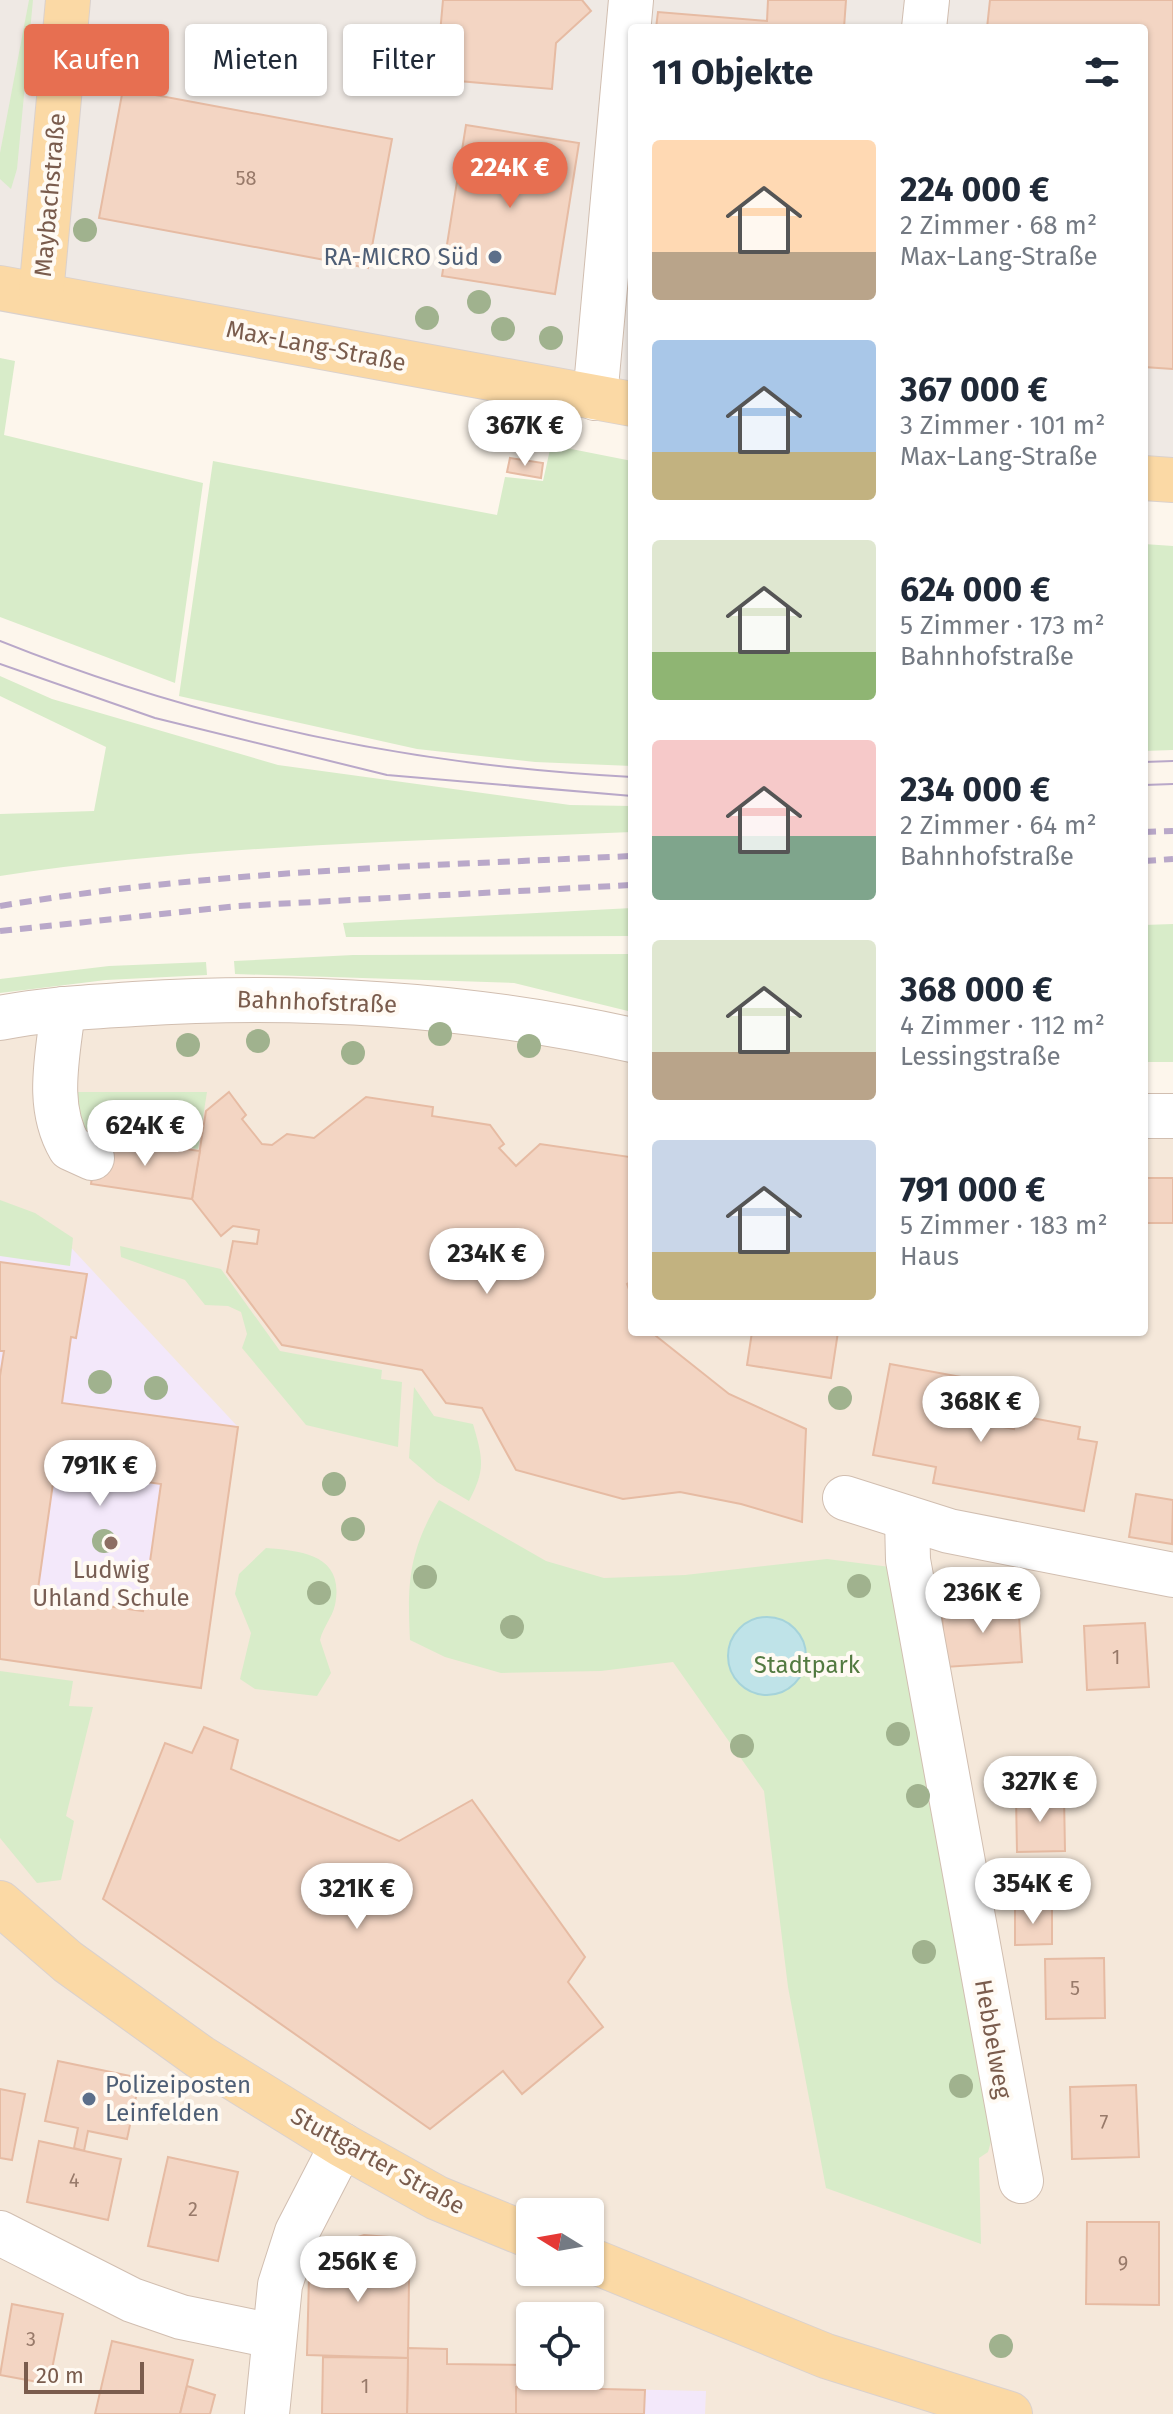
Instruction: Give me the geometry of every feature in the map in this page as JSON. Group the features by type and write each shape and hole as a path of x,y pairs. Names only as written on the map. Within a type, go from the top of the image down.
{"main road":[{"name":"Maybachstraße","path":"21,291 68,0"},
{"name":"Max-Lang-Straße","path":"21,291 613,401"},
{"path":"1148,478 1173,480"},
{"name":"Stuttgarter Straße","path":"0,1903 68,1962 200,2057 342,2145 437,2198 516,2230"},
{"path":"604,2266 826,2356 1010,2414"}],"street":[{"path":"630,24 631,0"},
{"path":"924,24 927,0"},
{"path":"613,401 628,67"},
{"name":"Bahnhofstraße","path":"0,1018 63,1009 231,999 356,1001 461,1011 628,1039"},
{"path":"63,1009 55,1087 56,1118 70,1148 92,1158"},
{"path":"1148,1116 1173,1116"},
{"path":"845,1498 965,1534 1173,1575"},
{"name":"Hebbelweg","path":"907,1518 908,1560 1021,2181"},
{"path":"267,2414 280,2285 297,2232 342,2145"},
{"path":"0,2233 132,2300 181,2317 273,2336"}],"shaded area":[{"path":"0,0 1173,0 1173,480 1148,478 1148,24 628,24 628,403 0,288"},
{"path":"165,1002 628,1040 628,1336 1148,1336 1148,1116 1173,1116 1173,2414 0,2414 0,1018"},
{"name":"Ludwig Uhland Schule","path":"0,1218 51,1226 238,1427 201,1688 0,1659"},
{"path":"516,2390 706,2391 705,2414 516,2414"}],"green space":[{"path":"29,0 33,0 31,24 24,24"},
{"path":"24,26 24,95 17,169 11,189 0,179 0,153"},
{"path":"0,358 15,361 4,435 203,483 175,683 0,617"},
{"path":"551,445 628,460 628,766 535,762 417,749 179,696 213,461 497,515 505,477 543,481"},
{"path":"1148,544 1173,546 1173,750 1148,751"},
{"path":"0,676 52,699 278,765 570,805 628,806 628,832 236,850 0,876 0,814 94,811 106,747 0,696"},
{"path":"628,908 628,936 346,937 343,923"},
{"path":"1173,924 1173,1062 1148,1062 1148,925"},
{"path":"628,954 628,1011 514,983 235,974 234,961 353,955"},
{"path":"206,962 207,975 106,980 0,993 0,979 109,966"},
{"path":"73,1092 207,1092 198,1149 94,1135 77,1122"},
{"path":"0,1200 35,1213 73,1238 70,1266 0,1256"},
{"path":"120,1246 221,1269 280,1351 382,1370 381,1379 402,1382 398,1447 306,1425 242,1348 247,1334 241,1312 228,1306 205,1305 185,1280 121,1257"},
{"path":"414,1387 434,1416 473,1424 481,1464 469,1501 437,1482 409,1458"},
{"name":"Stadtpark","path":"439,1500 546,1561 604,1578 685,1575 827,1559 890,1567 994,2131 988,2152 979,2158 981,2244 826,2188 788,1987 764,1791 673,1662 601,1671 501,1673 445,1657 410,1640 412,1567 421,1536"},
{"path":"266,1548 307,1554 327,1566 334,1575 335,1605 320,1640 331,1673 317,1696 255,1689 240,1679 251,1633 235,1594 239,1574"},
{"path":"0,1671 73,1681 69,1706 93,1707 66,1816 74,1821 61,1880 37,1883 0,1838"}],"water":[{"path":"767,1617 782,1620 799,1634 806,1656 803,1671 789,1688 767,1695 752,1692 735,1678 728,1656 731,1641 745,1624"}],"building":[{"path":"443,0 582,0 591,11 556,43 552,89 464,81 464,24 441,24"},
{"path":"768,0 846,0 844,24 656,24 658,12 767,21"},
{"path":"990,0 1173,0 1173,369 1148,367 1148,24 987,24"},
{"path":"122,96 161,96 392,139 368,268 99,218"},
{"path":"466,125 579,143 555,294 442,276"},
{"path":"510,458 543,463 541,478 507,472"},
{"path":"229,1092 246,1115 242,1119 262,1144 272,1145 287,1134 314,1138 366,1097 433,1107 432,1116 490,1125 504,1144 499,1148 516,1166 540,1144 628,1157 628,1336 656,1336 729,1394 806,1429 802,1522 741,1504 680,1492 623,1499 516,1470 482,1408 446,1403 422,1370 282,1345 227,1272 233,1241 257,1244 259,1230 233,1226 221,1236 192,1199 206,1111"},
{"path":"98,1137 200,1151 192,1199 91,1184"},
{"path":"1148,1178 1173,1178 1173,1223 1148,1223"},
{"name":"Ludwig Uhland Schule","path":"0,1262 87,1274 76,1338 71,1337 62,1403 238,1427 201,1688 0,1659 0,1376 4,1351 0,1351","holes":["55,1469 161,1484 143,1611 37,1596"]},
{"path":"751,1336 837,1336 831,1378 747,1365"},
{"path":"890,1364 967,1378 960,1419 1014,1429 1016,1415 1080,1427 1078,1439 1097,1442 1084,1511 933,1483 936,1467 873,1455"},
{"path":"1136,1494 1173,1500 1172,1544 1129,1537"},
{"path":"1018,1600 1022,1662 945,1667 942,1615 971,1613 970,1604"},
{"path":"1145,1623 1149,1687 1087,1690 1084,1626"},
{"path":"204,1727 238,1740 231,1769 399,1841 472,1800 585,1957 568,1982 603,2027 522,2094 503,2071 430,2129 103,1899 165,1743 192,1753"},
{"path":"1064,1796 1065,1851 1017,1852 1016,1797"},
{"path":"1015,1907 1052,1907 1052,1944 1015,1945"},
{"path":"1104,1958 1105,2018 1046,2019 1045,1959"},
{"path":"58,2061 140,2078 127,2139 88,2131 84,2151 74,2148 78,2128 45,2121"},
{"path":"1136,2085 1139,2157 1072,2159 1070,2087"},
{"path":"0,2089 25,2094 12,2160 0,2158"},
{"path":"39,2141 121,2159 108,2220 27,2202"},
{"path":"168,2157 238,2172 218,2261 148,2246"},
{"path":"1087,2222 1159,2222 1159,2305 1086,2304"},
{"path":"364,2235 388,2237 384,2278 409,2279 408,2358 307,2355 309,2276 318,2276 320,2265 336,2244"},
{"path":"12,2304 63,2314 49,2384 0,2375"},
{"path":"112,2341 193,2360 180,2414 95,2414"},
{"path":"408,2348 447,2349 447,2364 516,2365 516,2414 407,2414"},
{"path":"323,2357 408,2358 407,2414 322,2414"},
{"path":"187,2386 215,2395 210,2414 180,2414"},
{"path":"516,2390 645,2390 644,2414 516,2414"}],"tram line":[{"path":"0,641 153,695 310,735 470,762 628,777"},
{"path":"0,664 155,718 387,775 628,796"},
{"path":"1148,762 1173,761"},
{"path":"1148,785 1173,784"}],"railway":[{"path":"1148,832 1173,831"},
{"path":"0,906 236,877 628,856"},
{"path":"1148,861 1173,859"},
{"path":"0,931 238,906 628,885"}],"place":[{"name":"RA-MICRO Süd","path":"495,257"},
{"name":"Ludwig Uhland Schule","path":"111,1543"},
{"name":"Polizeiposten Leinfelden","path":"89,2099"}]}
